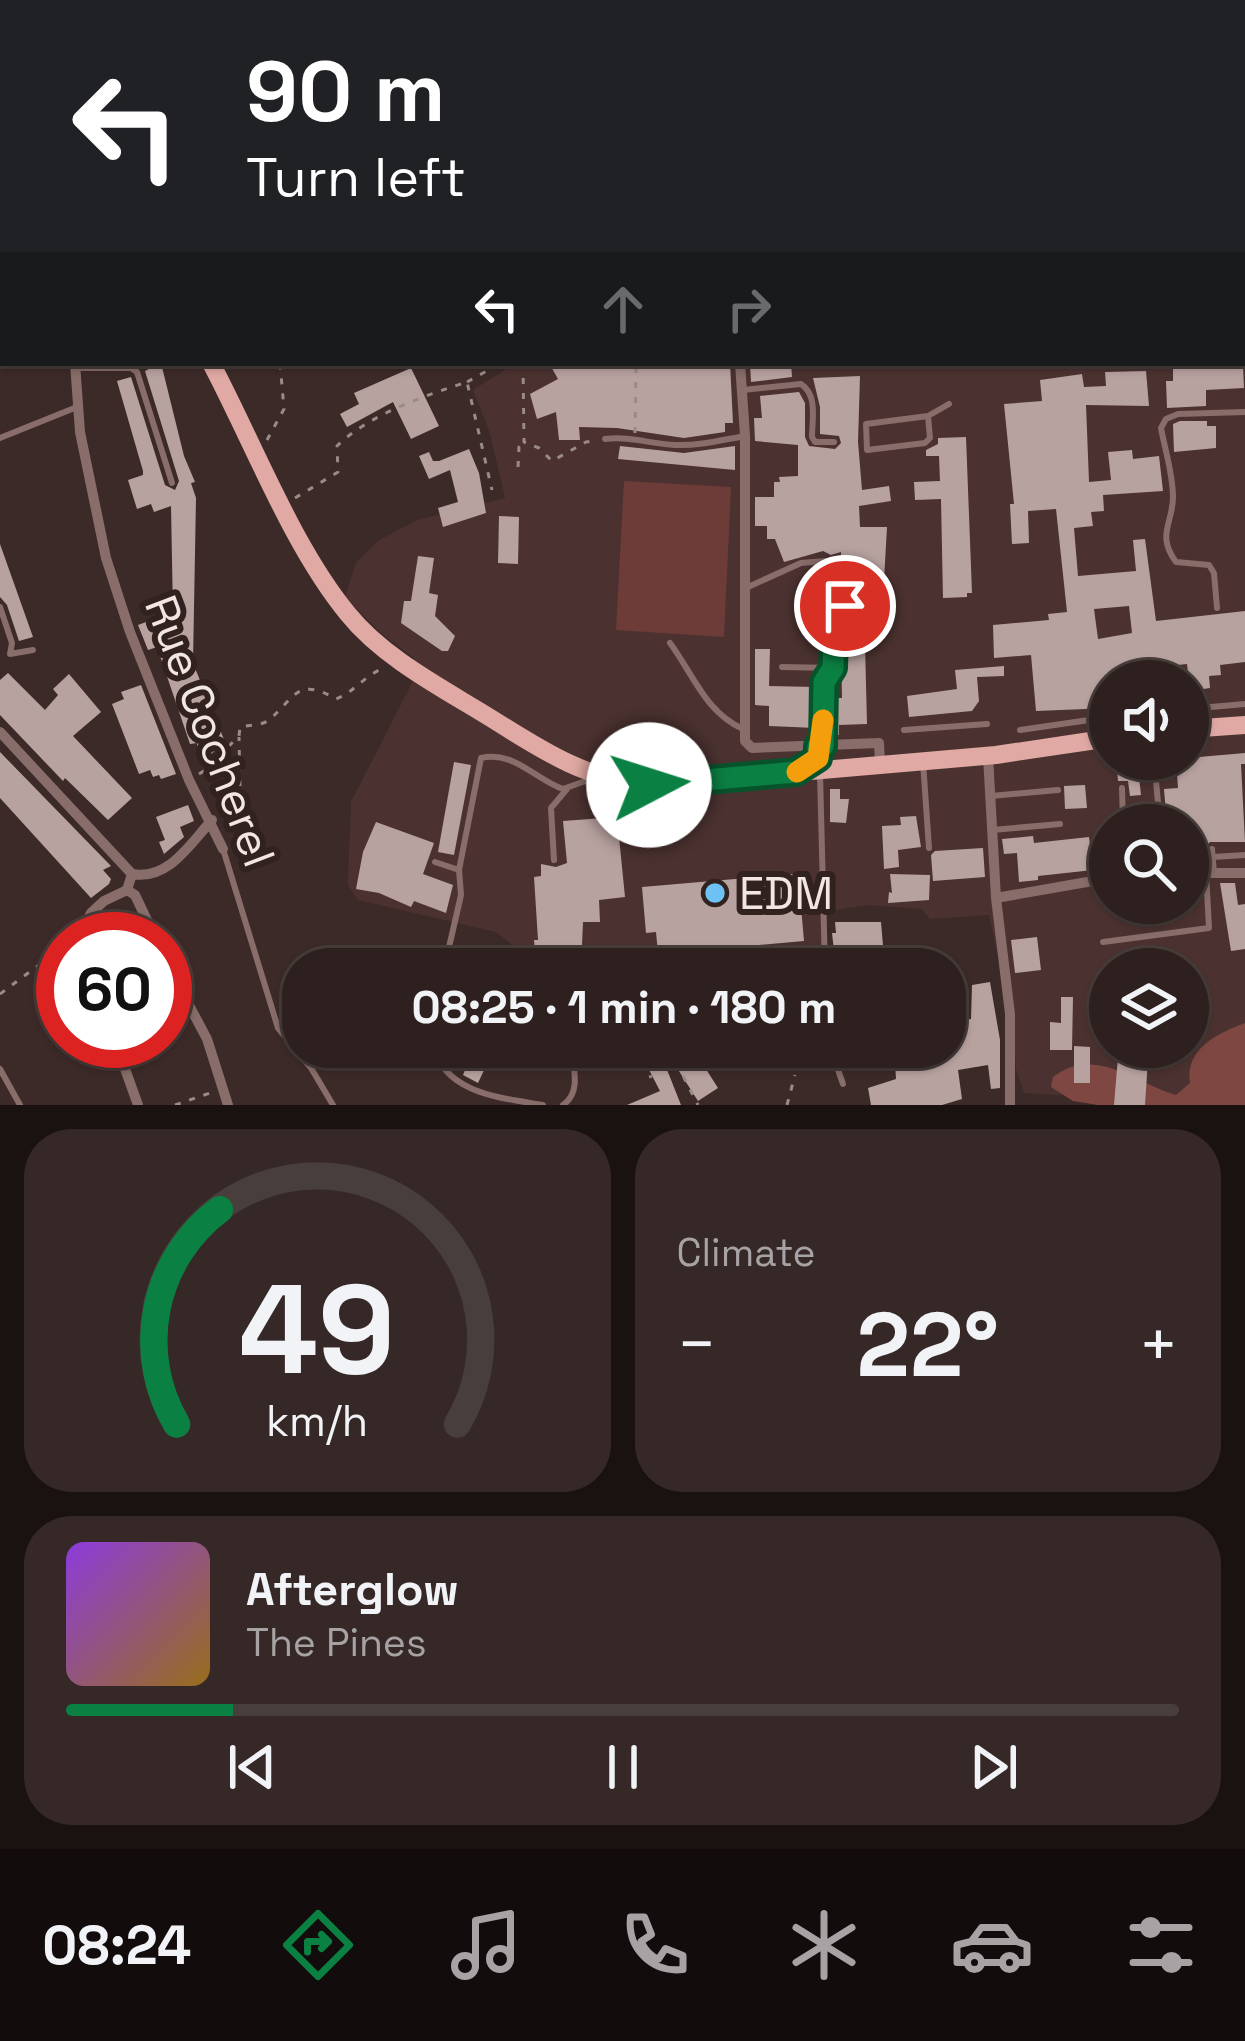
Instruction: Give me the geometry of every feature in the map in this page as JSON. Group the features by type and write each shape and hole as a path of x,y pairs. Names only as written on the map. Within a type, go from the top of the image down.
{"main road":[{"path":"213,366 283,505 349,616 400,658 562,763 598,777 649,785 796,772 820,757"},
{"path":"1209,728 1245,725"},
{"path":"880,759 1089,738"},
{"path":"598,777 820,757 922,760 1089,741"}],"street":[{"name":"Rue Cocherel","path":"75,366 77,407 106,558 189,780 226,843"},
{"path":"740,366 745,436 745,741 752,748 820,757"},
{"path":"0,732 132,874 150,877 165,869 212,820"},
{"path":"988,753 996,898 1010,1014 1010,1105"},
{"path":"1210,873 1245,873"},
{"path":"93,912 127,890 132,874"},
{"path":"996,898 1089,882"},
{"path":"127,890 143,912"},
{"path":"192,1011 207,1039 228,1105"},
{"path":"125,1068 138,1105"}],"lane":[{"path":"75,366 137,372 172,483"},
{"path":"743,390 802,384 812,400 812,437 815,442 834,442"},
{"path":"928,416 926,443 867,450 866,424 928,416 949,404"},
{"path":"0,438 77,407"},
{"path":"1217,608 1209,565 1176,562 1170,554 1166,524 1173,500 1161,428 1166,419 1178,414 1245,412"},
{"path":"605,439 635,437 689,445 745,436"},
{"path":"745,589 801,563 826,561"},
{"path":"825,948 820,757 824,682 833,668 834,637 845,637 845,606"},
{"path":"0,607 12,643 10,654 33,650"},
{"path":"670,643 708,704 725,721 743,729"},
{"path":"782,667 833,668"},
{"path":"1209,707 1245,704"},
{"path":"1020,730 1089,720"},
{"path":"904,730 988,724"},
{"path":"449,948 481,758 505,758 567,789"},
{"path":"922,760 929,848"},
{"path":"554,860 551,808 567,789 598,777"},
{"path":"1156,781 1158,804"},
{"path":"1122,788 1122,804"},
{"path":"991,796 1058,790"},
{"path":"992,830 1060,824"},
{"name":"Rue Cocherel","path":"226,843 278,1028 333,1105"},
{"path":"1103,942 1209,928 1213,853 1245,855"},
{"path":"435,862 459,870"},
{"path":"442,1068 473,1091 543,1105"},
{"path":"563,1105 576,1085 574,1068"},
{"path":"837,1068 843,1084"},
{"path":"0,1069 20,1105"}],"path":[{"path":"256,448 269,439 284,410 280,366"},
{"path":"283,505 338,472 338,446 351,432 496,366"},
{"path":"518,466 519,447 524,442 523,366"},
{"path":"635,437 636,366"},
{"path":"467,382 492,490"},
{"path":"524,442 552,461 586,442 605,439"},
{"path":"226,843 242,837 240,727 267,722 294,692 320,690 336,699 353,690 361,678 400,658"},
{"path":"189,780 227,757 225,750 239,736"},
{"path":"0,994 36,967"},
{"path":"647,1068 651,1078"},
{"path":"680,1068 698,1105"},
{"path":"787,1105 796,1068"},
{"path":"175,1105 224,1089"}],"shaded area":[{"path":"511,366 1245,366 1245,1038 1180,1102 1024,1093 1016,1069 1012,991 989,915 930,919 922,909 870,905 825,911 828,948 516,948 496,932 358,900 348,885 351,802 412,683 414,658 345,597 356,563 378,541 417,520 505,498 490,433 473,390"},
{"path":"624,481 731,487 724,637 616,630"},
{"path":"1245,1023 1245,1105 1098,1105 1073,1101 1051,1087 1053,1077 1089,1065 1115,1070 1176,1095 1190,1083 1191,1068 1209,1068 1209,1041"}],"building":[{"path":"162,366 195,482 191,483 196,498 193,663 225,742 210,755 208,749 198,750 197,743 190,744 157,647 148,650 138,625 173,612 171,506 154,512 151,504 137,509 128,480 143,471 117,381 131,377 165,485 175,490 179,481 145,371"},
{"path":"551,366 730,366 733,423 725,423 725,432 684,438 579,427 580,440 559,440 556,412 537,419 530,394 558,379"},
{"path":"750,366 791,366 792,377 751,382"},
{"path":"1173,366 1243,366 1244,388 1206,390 1206,406 1167,408 1166,381 1173,381"},
{"path":"411,368 439,426 411,439 393,402 347,427 340,414 359,404 354,393"},
{"path":"1146,371 1149,406 1086,405 1089,482 1111,480 1108,452 1132,450 1133,459 1159,456 1163,491 1103,495 1104,511 1091,512 1093,526 1074,528 1078,576 1136,571 1133,540 1145,539 1156,621 1245,611 1245,662 1220,665 1221,675 1209,676 1209,660 1089,660 1089,709 1036,711 1031,655 994,658 993,625 1049,620 1048,614 1067,612 1056,509 1028,511 1029,543 1012,544 1010,504 1014,504 1004,404 1042,401 1040,380 1082,374 1084,387 1106,386 1105,372","holes":["1129,606 1132,633 1098,639 1094,609"]},
{"path":"860,376 862,490 889,486 891,501 859,506 860,527 887,527 884,580 875,580 875,589 864,598 864,591 825,591 825,577 841,577 841,552 823,551 784,562 775,539 767,539 767,526 755,526 755,497 774,497 774,482 780,482 779,477 798,476 798,445 755,441 754,418 762,418 760,396 799,392 805,403 809,446 835,449 841,443 839,436 820,434 813,378"},
{"path":"1207,421 1207,426 1216,426 1216,448 1174,452 1173,424"},
{"path":"966,437 972,593 943,598 941,499 915,500 914,482 940,481 939,456 926,456 938,438"},
{"path":"620,446 684,453 735,446 735,470 618,459"},
{"path":"469,449 486,513 443,527 438,508 458,502 450,470 429,479 419,456 429,452 433,461 439,461"},
{"path":"499,516 519,517 518,564 498,563"},
{"path":"0,544 33,637 19,641 0,597"},
{"path":"418,556 434,558 429,593 438,595 435,616 455,636 448,651 401,623 404,601 411,601"},
{"path":"865,645 867,724 839,725 839,735 831,735 831,698 842,698 841,646"},
{"path":"755,649 770,649 769,686 816,687 816,728 769,726 769,706 755,705"},
{"path":"1004,666 1004,676 977,677 979,701 972,711 909,717 907,696 957,689 955,670"},
{"path":"8,673 45,710 58,695 53,689 69,674 101,712 73,736 132,798 108,820 0,715 0,680"},
{"path":"141,685 176,774 161,779 150,770 139,774 112,704 124,699 121,692"},
{"path":"0,752 111,866 103,870 111,879 109,884 91,898 0,798"},
{"path":"1245,753 1245,764 1241,764 1245,842 1209,843 1209,804 1165,804 1164,789 1178,788 1177,780 1209,780 1209,756"},
{"path":"454,762 471,765 454,855 438,852"},
{"path":"1139,780 1141,795 1130,796 1128,781 1118,781"},
{"path":"1085,785 1087,808 1065,809 1064,786"},
{"path":"830,789 840,789 840,799 849,799 846,823 830,822"},
{"path":"691,800 693,814 647,818 645,805"},
{"path":"188,805 194,821 180,827 184,837 164,854 159,842 165,840 156,817"},
{"path":"916,816 921,847 898,850 899,867 884,869 882,826 901,825 900,817"},
{"path":"617,817 625,897 599,900 600,922 583,922 582,945 535,948 534,877 541,876 541,864 567,863 563,821"},
{"path":"376,822 434,843 423,874 453,885 446,913 356,889 363,852"},
{"path":"1033,836 1034,843 1089,837 1089,870 1019,882 1017,853 1004,854 1002,839"},
{"path":"983,848 985,877 933,881 931,855 935,851"},
{"path":"805,873 807,894 800,895 804,941 658,948 656,932 646,933 642,887"},
{"path":"890,874 930,875 929,900 888,903"},
{"path":"1220,883 1235,883 1238,905 1245,904 1245,949 1231,951"},
{"path":"835,922 881,922 883,948 834,948 832,933 836,933"},
{"path":"1037,937 1041,970 1015,973 1011,940"},
{"path":"990,982 1000,1040 1000,1088 991,1089 988,1065 958,1070 962,1099 942,1105 871,1105 868,1088 896,1079 895,1068 966,1068 972,985"},
{"path":"1061,997 1073,997 1072,1050 1050,1050 1050,1022 1061,1023"},
{"path":"1074,1046 1089,1047 1090,1083 1074,1083"},
{"path":"462,1068 485,1068 478,1083 463,1075"},
{"path":"648,1068 666,1068 681,1105 627,1105 660,1091"},
{"path":"677,1068 705,1068 718,1088 698,1101"},
{"path":"1117,1068 1147,1068 1145,1105 1114,1105"}],"slow traffic":[{"path":"797,772 818,758 823,720"}],"place":[{"name":"EDM","path":"715,893"}],"route":[{"path":"649,785 796,772 818,758 818,746 823,746 824,682 833,668 834,637 845,637 845,606"}]}
